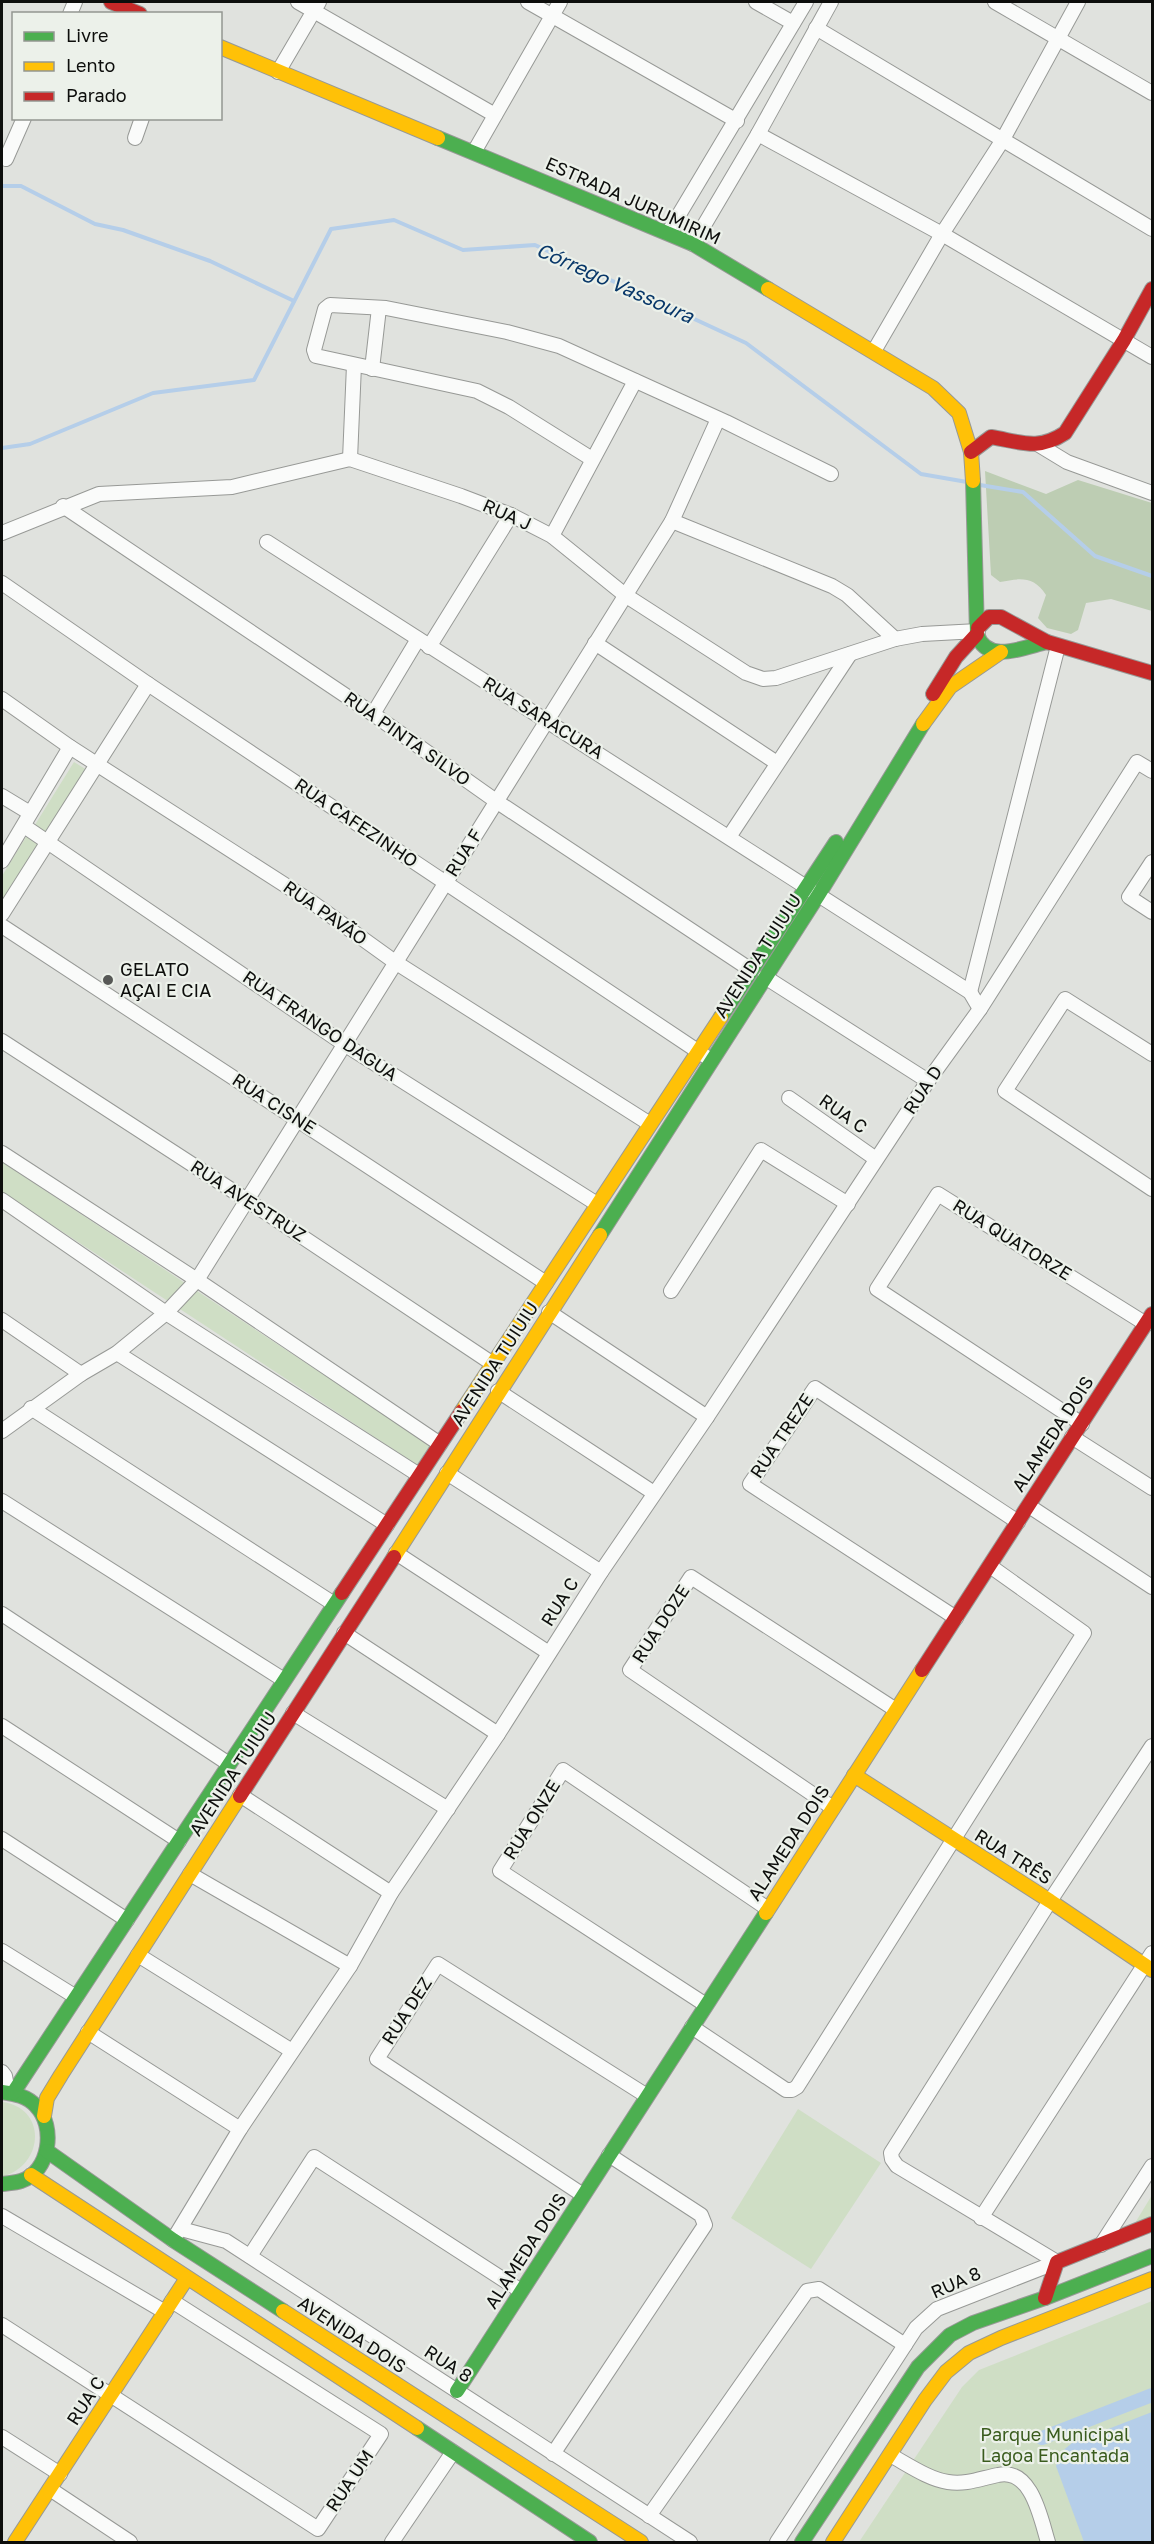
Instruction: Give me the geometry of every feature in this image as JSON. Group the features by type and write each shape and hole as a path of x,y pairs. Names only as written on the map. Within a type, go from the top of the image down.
{"main road":[{"path":"111,2 135,12"},
{"name":"ESTRADA JURUMIRIM","path":"222,48 693,244 933,388 959,413 972,458 978,631"},
{"path":"972,458 991,437 1039,445 1053,441 1065,433 1124,340 1152,289"},
{"path":"977,568 1014,638 1003,652"},
{"path":"1052,644 991,652 982,648 978,631 989,617 1005,619 1052,644 1152,673"},
{"name":"AVENIDA TUIUIU","path":"8,2092 76,1997 956,657 978,631"},
{"name":"AVENIDA TUIUIU","path":"44,2116 47,2098 88,2032 819,894 919,729 950,687 1003,652"},
{"path":"560,1261 576,1272"},
{"name":"ALAMEDA DOIS","path":"457,2391 1149,1319"},
{"path":"300,1657 320,1671"},
{"name":"RUA TRÊS","path":"854,1775 1150,1963"},
{"path":"2,2184 19,2182 31,2175 41,2165 47,2151 48,2127 44,2116 25,2097 8,2092"},
{"name":"AVENIDA DOIS","path":"47,2151 177,2234 482,2441 641,2542"},
{"path":"31,2175 590,2542"},
{"name":"RUA 8","path":"1056,2262 1152,2224"},
{"path":"802,2542 918,2367 950,2335 973,2323 1045,2298 1152,2256"},
{"path":"1045,2298 1056,2262"},
{"name":"RUA C","path":"15,2542 187,2278"},
{"path":"833,2542 946,2372 969,2353 1152,2279"}],"street":[{"path":"298,2 317,6 495,115"},
{"path":"528,2 737,121"},
{"path":"474,152 560,2"},
{"path":"756,2 793,23"},
{"path":"668,233 806,2"},
{"path":"693,244 758,134 831,2"},
{"path":"996,2 1152,93"},
{"path":"874,351 942,234 1002,141 1078,2"},
{"path":"278,72 317,6"},
{"path":"816,28 1152,230"},
{"path":"6,159 23,120"},
{"path":"135,138 141,120"},
{"path":"758,134 942,234 1152,357"},
{"path":"592,459 509,407 477,391 316,356 314,350 325,309 330,305 379,308 507,332 558,346 718,419 831,474"},
{"path":"372,369 379,308"},
{"path":"2,534 63,506 99,494 232,487 350,459 354,365"},
{"path":"552,536 634,381"},
{"name":"RUA F","path":"2,1429 81,1374 117,1353 166,1313 197,1280 672,521 718,419"},
{"path":"1039,445 1067,462 1152,493"},
{"name":"RUA J","path":"350,459 462,496 511,515 552,536 625,595 746,674 764,679 776,678 895,639 922,634 978,631"},
{"name":"RUA PINTA SILVO","path":"63,506 373,714 496,801 751,970"},
{"path":"373,714 511,515"},
{"path":"672,521 832,586 847,595 895,639"},
{"name":"RUA SARACURA","path":"267,542 970,992"},
{"name":"RUA CAFEZINHO","path":"2,583 148,684 712,1060"},
{"path":"595,643 777,763"},
{"path":"980,1009 970,992 1052,644"},
{"path":"729,837 850,654"},
{"path":"2,914 148,684"},
{"name":"RUA PAVÃO","path":"2,699 70,747 313,903 395,962 650,1124"},
{"path":"2,861 70,747"},
{"name":"RUA D","path":"707,1417 928,1081 980,1009 1137,762 1152,771"},
{"path":"2,796 30,813"},
{"name":"RUA FRANGO DAGUA","path":"24,826 344,1044 597,1204"},
{"path":"1152,862 1129,897 1152,912"},
{"name":"RUA CISNE","path":"2,926 546,1283"},
{"path":"765,977 928,1081"},
{"path":"1152,1054 1065,999 1005,1091 1152,1189"},
{"name":"RUA AVESTRUZ","path":"2,1041 247,1200 493,1364"},
{"name":"RUA C","path":"789,1098 876,1159"},
{"path":"671,1291 761,1150 848,1204"},
{"path":"2,1153 197,1280 440,1444"},
{"name":"RUA QUATORZE","path":"1082,1424 877,1289 938,1194 1149,1319"},
{"path":"2,1200 166,1313 419,1475"},
{"path":"549,1312 707,1417"},
{"path":"2,1320 81,1374"},
{"path":"117,1353 387,1525"},
{"name":"RUA TREZE","path":"956,1618 750,1484 815,1388 1018,1522"},
{"path":"498,1392 654,1493"},
{"path":"31,1408 334,1605"},
{"name":"RUA C","path":"240,2129 350,1966 391,1893 498,1734 601,1572 707,1417"},
{"path":"1072,1437 1152,1488"},
{"path":"447,1473 601,1572"},
{"path":"2,1501 284,1680"},
{"path":"1029,1506 1152,1587"},
{"path":"396,1553 549,1653"},
{"path":"692,2027 786,2090 795,2089 1084,1633 990,1566"},
{"name":"RUA DOZE","path":"833,1808 630,1670 691,1577 896,1710"},
{"path":"2,1614 230,1764"},
{"path":"344,1633 498,1734"},
{"path":"293,1713 448,1809"},
{"path":"2,1726 178,1841"},
{"path":"1056,2262 897,2166 891,2156 893,2148 1050,1901 1152,1746"},
{"name":"RUA ONZE","path":"706,2004 500,1871 563,1770 768,1909"},
{"path":"240,1795 391,1893"},
{"path":"2,1839 127,1920"},
{"path":"190,1874 350,1966"},
{"path":"2,1951 76,1997"},
{"path":"138,1955 292,2051"},
{"path":"981,2218 1150,1963"},
{"name":"RUA DEZ","path":"583,2195 377,2059 438,1964 647,2096"},
{"path":"88,2032 240,2129 177,2234"},
{"path":"2,2072 8,2092"},
{"path":"553,2454 705,2225 701,2215 609,2156"},
{"path":"250,2256 315,2157 521,2291"},
{"path":"1101,2245 1152,2166"},
{"path":"2,2216 169,2307"},
{"name":"RUA 8","path":"177,2234 226,2241 690,2542"},
{"name":"RUA 8","path":"777,2542 916,2328 937,2310 1056,2262"},
{"path":"649,2516 807,2291 819,2289 905,2345"},
{"name":"RUA UM","path":"111,2396 318,2529 381,2434 169,2307"},
{"path":"2,2325 111,2396"},
{"path":"482,2441 496,2418"},
{"path":"2,2437 60,2474"},
{"path":"392,2542 453,2452"},
{"path":"890,2455 949,2482 974,2481 1002,2474 1020,2479 1032,2494 1048,2542"},
{"path":"50,2489 129,2542"},
{"path":"606,2521 620,2498"}],"green space":[{"path":"985,471 1046,494 1078,480 1152,503 1152,611 1111,599 1086,603 1078,630 1071,634 1047,628 1038,618 1046,595 1037,584 1026,580 1000,582 991,575"},
{"path":"74,762 87,770 46,836 33,828"},
{"path":"29,832 42,840 2,903 2,876"},
{"path":"2,1162 430,1445 417,1465 2,1192"},
{"path":"2,2102 16,2106 27,2114 33,2124 35,2136 33,2149 27,2160 16,2170 2,2177"},
{"path":"798,2109 881,2163 811,2269 731,2218"},
{"path":"1152,2195 1152,2220 1132,2228"},
{"name":"Parque Municipal Lagoa Encantada","path":"1152,2301 1152,2542 859,2542 962,2387 979,2370"}],"water":[{"path":"1152,2412 1152,2542 1084,2542 1056,2466 1060,2453 1072,2443"}],"waterway":[{"path":"2,186 21,186 95,224 123,230 210,261 294,301"},
{"name":"Córrego Vassoura","path":"2,448 30,444 153,393 254,380 331,229 394,220 463,250 535,245 746,343 921,474 967,482"},
{"name":"Córrego Vassoura","path":"980,485 1023,492 1095,556 1152,576"},
{"path":"1042,2438 1152,2395"}],"traffic: fast":[{"path":"438,138 693,244 768,289"},
{"path":"973,481 977,634 989,649 997,651 1007,652 1047,642"},
{"path":"600,1235 819,894 923,724"},
{"path":"721,1017 836,842"},
{"path":"13,2093 342,1593"},
{"path":"457,2391 766,1913"},
{"path":"2,2092 25,2098 36,2106 42,2115 48,2136 44,2159 31,2176 21,2181 2,2184"},
{"path":"47,2151 173,2240 283,2311"},
{"path":"802,2542 918,2367 950,2335 973,2323 1045,2298 1152,2256"},
{"path":"417,2428 590,2542"}],"traffic: slow":[{"path":"222,48 438,138"},
{"path":"768,289 933,388 959,413 971,452 973,481"},
{"path":"923,724 950,687 1001,652"},
{"path":"462,1411 721,1017"},
{"path":"394,1557 600,1235"},
{"path":"766,1913 922,1670"},
{"path":"854,1775 1050,1901 1152,1970"},
{"path":"44,2116 47,2098 61,2075 240,1796"},
{"path":"31,2175 417,2428"},
{"path":"15,2542 187,2278"},
{"path":"833,2542 925,2400 946,2372 969,2353 1001,2338 1152,2279"},
{"path":"283,2311 641,2542"}],"traffic: jam":[{"path":"111,2 135,12"},
{"path":"971,452 991,437 1029,444 1046,442 1065,433 1124,340 1152,289"},
{"path":"978,628 989,617 1001,617 1047,642 1152,673"},
{"path":"933,694 956,657 977,634"},
{"path":"922,1670 1152,1314"},
{"path":"342,1593 462,1411"},
{"path":"240,1796 394,1557"},
{"path":"1045,2298 1057,2262 1152,2224"}],"place":[{"name":"GELATO AÇAI E CIA","path":"108,980"}]}
